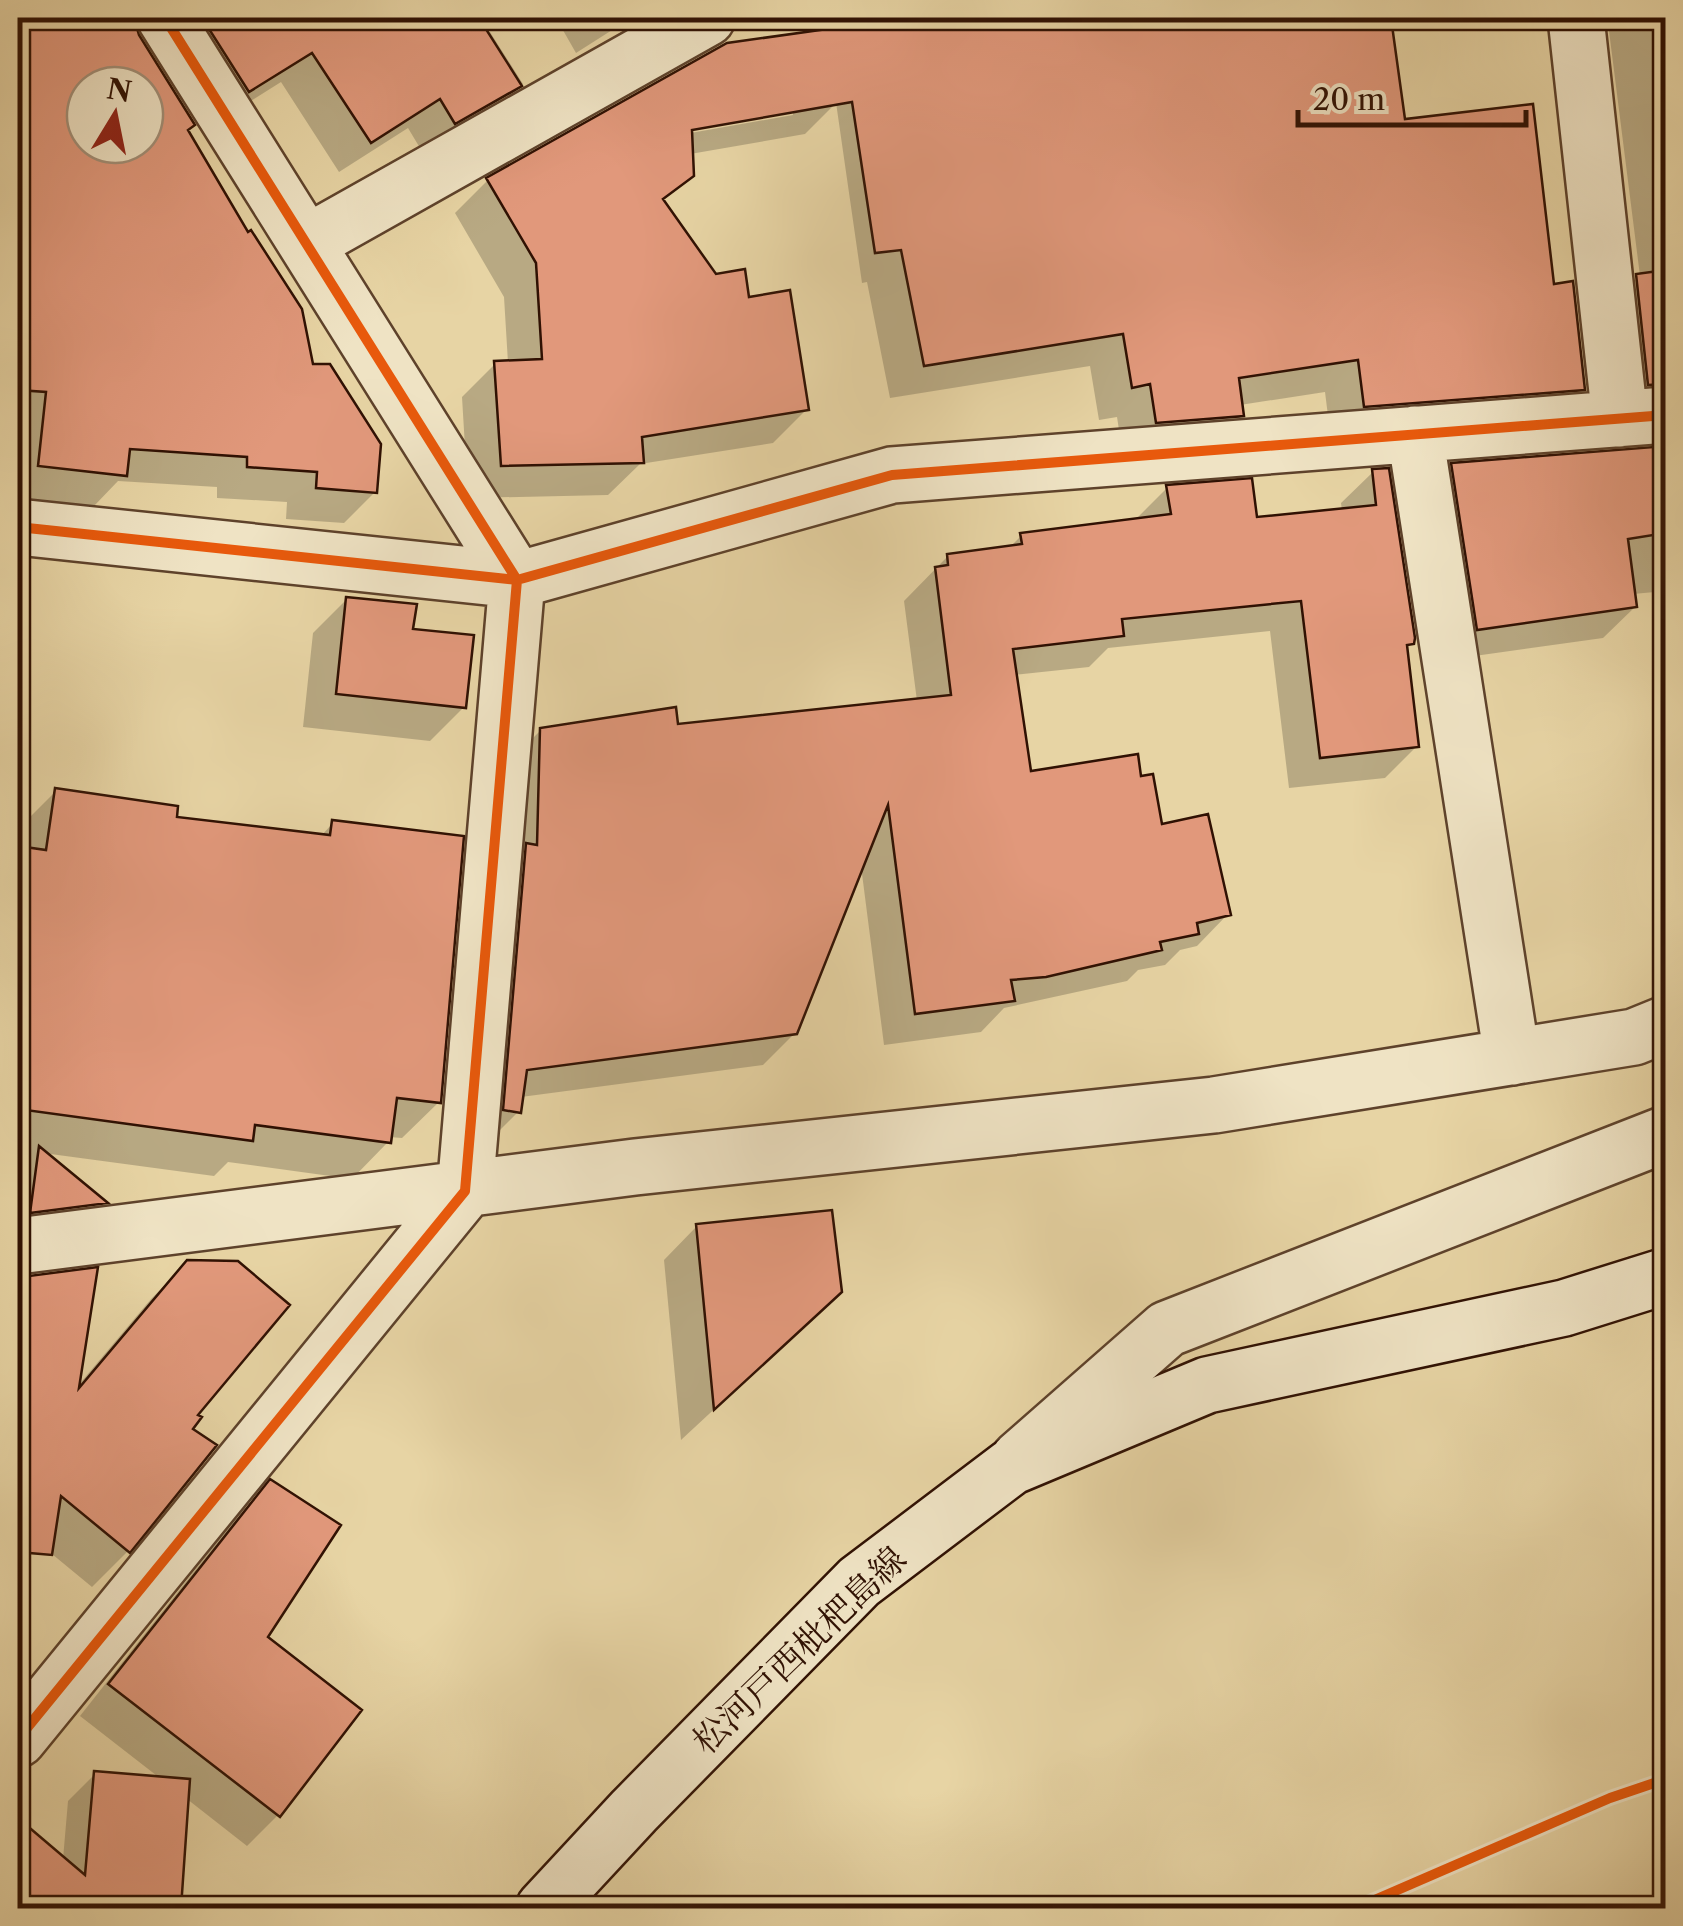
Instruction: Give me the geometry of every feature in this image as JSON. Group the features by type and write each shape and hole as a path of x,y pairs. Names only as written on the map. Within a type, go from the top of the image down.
{"street":[{"path":"18,1740 466,1191 518,580 165,18"},
{"path":"307,244 706,18"},
{"path":"18,527 518,580 892,475 1643,417 1576,18"},
{"path":"1415,434 1512,1057"},
{"path":"18,1246 654,1165 1214,1106 1634,1037 1666,1024"},
{"path":"1011,1466 1168,1329 1666,1134"},
{"name":"松河戸西枇杷島線","path":"544,1908 859,1582 1011,1466 1207,1384 1564,1308 1666,1276"}],"building":[{"path":"18,18 134,18 139,35 158,65 65,65 65,165 165,165 165,77 195,125 188,130 248,232 251,230 302,309 313,364 330,364 381,444 377,493 316,488 317,472 247,467 247,457 130,449 127,476 38,466 46,392 18,390"},
{"path":"202,18 479,18 522,86 455,124 440,99 371,143 312,53 249,92"},
{"path":"855,18 1391,18 1405,119 1533,104 1554,284 1573,281 1585,390 1364,407 1358,360 1239,378 1244,416 1156,423 1150,384 1132,388 1123,334 924,366 901,250 875,253 852,102 692,130 694,176 663,199 716,274 745,269 749,297 790,290 809,410 642,437 644,463 501,466 494,361 542,359 536,263 486,178 727,43 856,25"},
{"path":"1666,270 1666,384 1648,385 1636,274"},
{"path":"1666,446 1666,533 1628,539 1637,607 1477,630 1451,463"},
{"path":"1389,468 1415,638 1414,644 1407,645 1419,747 1320,758 1301,601 1122,619 1124,636 1013,649 1031,771 1138,754 1141,776 1153,774 1162,824 1208,814 1231,915 1197,923 1199,934 1160,942 1162,950 1046,977 1011,980 1015,1001 915,1014 888,805 797,1034 527,1070 521,1113 503,1110 526,843 537,845 540,728 676,707 678,724 951,695 935,567 948,565 947,554 1022,544 1020,533 1171,514 1166,485 1252,478 1257,517 1376,505 1372,469"},
{"path":"346,597 417,604 413,629 474,635 466,708 336,694"},
{"path":"55,788 178,806 177,817 330,835 332,820 464,836 441,1103 397,1098 391,1143 255,1125 253,1141 18,1109 18,846 46,850"},
{"path":"39,1146 108,1203 30,1213"},
{"path":"832,1210 842,1292 714,1410 696,1224"},
{"path":"187,1260 238,1261 290,1305 198,1415 202,1417 193,1429 217,1445 130,1553 61,1496 52,1555 18,1552 21,1277 98,1267 79,1388"},
{"path":"270,1479 341,1525 268,1637 362,1710 280,1817 108,1684"},
{"path":"94,1771 190,1779 181,1908 18,1908 18,1818 85,1875"}],"cycle path":[{"path":"18,1739 465,1191 517,580 165,18"},
{"path":"18,527 517,580 892,475 1666,415"},
{"path":"1356,1908 1610,1798 1666,1779"}]}
